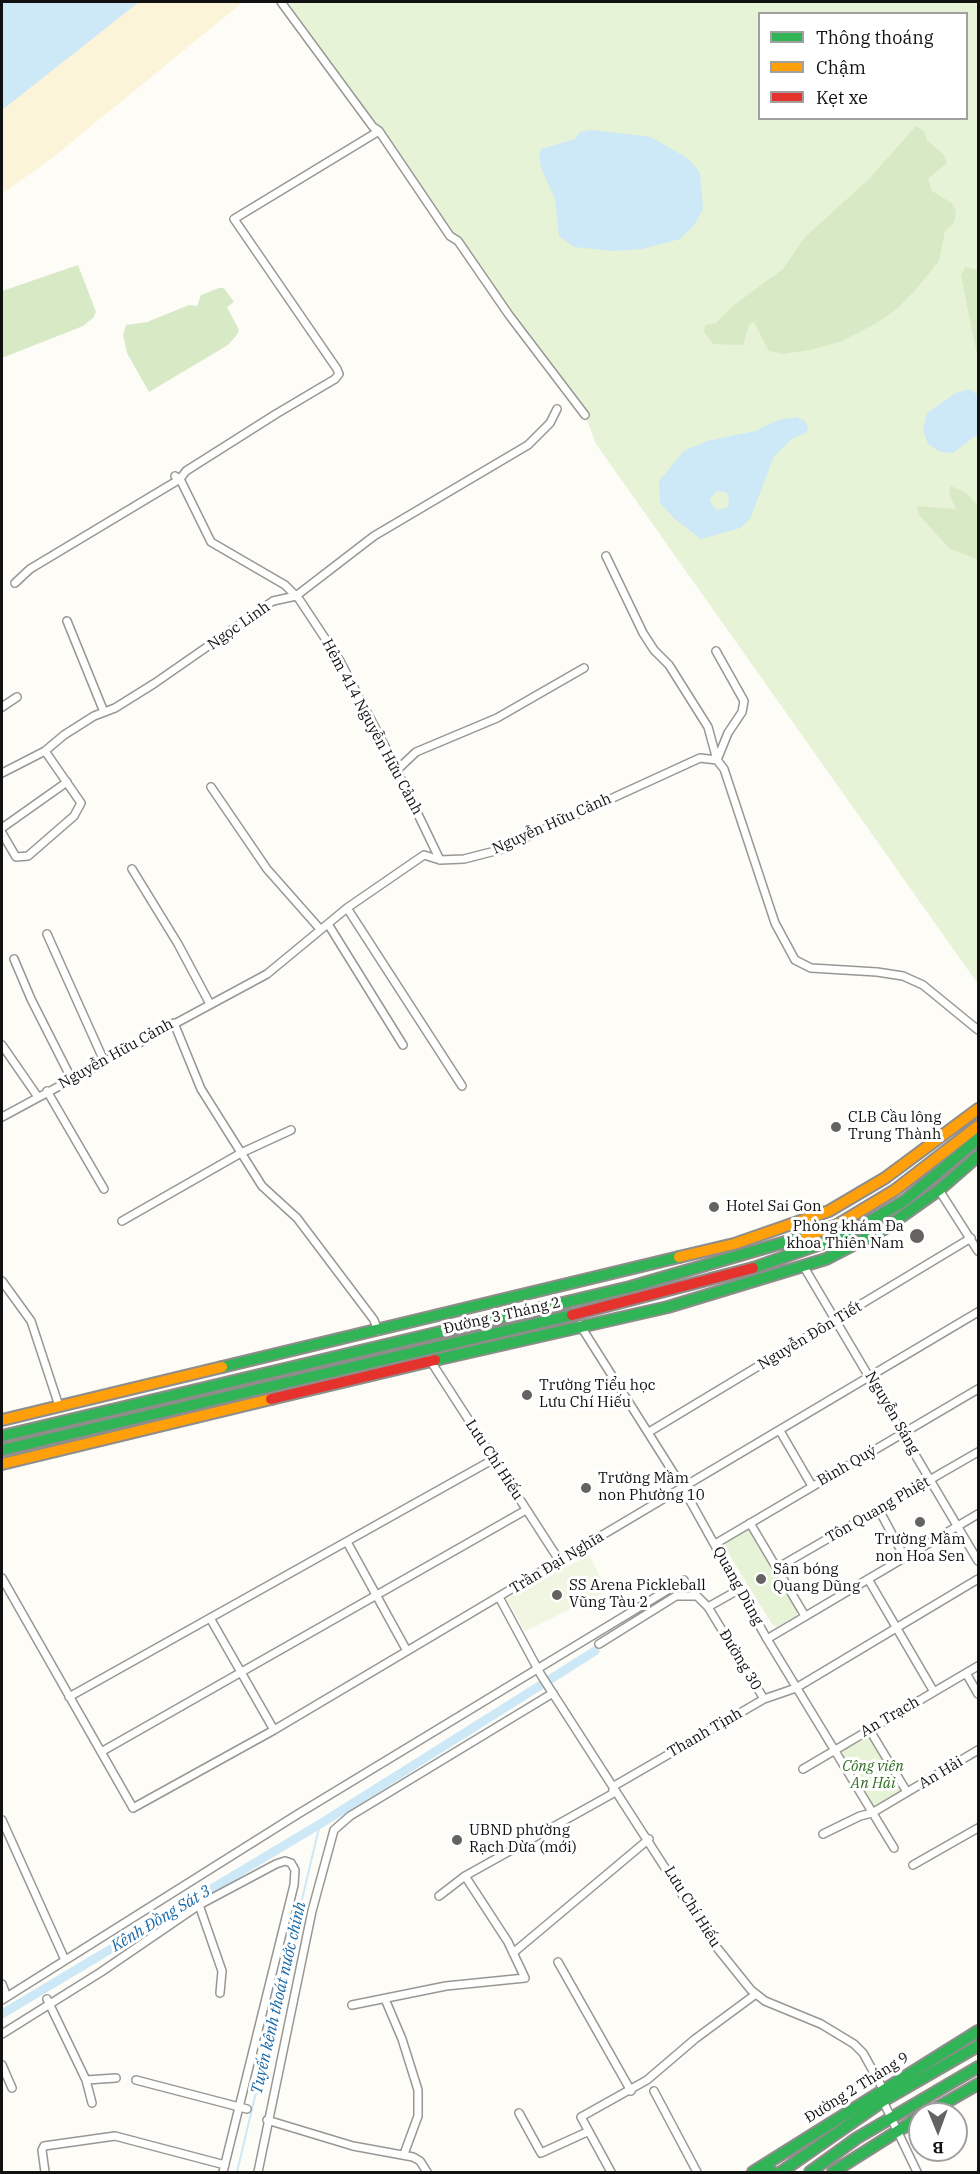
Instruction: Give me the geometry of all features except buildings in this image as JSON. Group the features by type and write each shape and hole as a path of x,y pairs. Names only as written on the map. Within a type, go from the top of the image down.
{"main road":[{"name":"Đường 3 Tháng 2","path":"2,1420 735,1244 808,1220 852,1198 911,1159 978,1109"},
{"name":"Đường 3 Tháng 2","path":"2,1436 630,1287 778,1246 837,1225 861,1211 918,1173 978,1126"},
{"path":"952,1130 964,1137"},
{"name":"Đường 3 Tháng 2","path":"2,1450 381,1361 427,1355 579,1319 781,1260 846,1235 904,1200 978,1139"},
{"name":"Đường 3 Tháng 2","path":"579,1319 668,1307 825,1259 884,1229 939,1190 978,1156"},
{"path":"911,1159 918,1173"},
{"path":"852,1198 861,1211"},
{"path":"408,1324 412,1339"},
{"name":"Đường 3 Tháng 2","path":"2,1464 382,1373 427,1355"},
{"path":"381,1361 382,1373"},
{"name":"Đường 2 Tháng 9","path":"753,2172 769,2168 883,2088 978,2031"},
{"name":"Đường 2 Tháng 9","path":"781,2172 883,2101 978,2046"},
{"path":"810,2172 891,2116 978,2067"},
{"path":"947,2102 978,2084"},
{"path":"833,2172 908,2124"}],"street":[{"path":"280,2 373,127 379,131 450,236 458,241 509,315 585,415"},
{"path":"15,583 30,569 276,414 330,384 339,374 234,219 379,131"},
{"name":"Ngọc Linh","path":"2,773 45,751 64,735 155,683 273,601 296,596 374,536 528,445 550,423 557,409"},
{"name":"Hẻm 414 Nguyễn Hữu Cảnh","path":"178,477 211,542 285,585 296,596 340,661 397,770 440,860"},
{"path":"606,556 643,633 654,650 669,665 708,727 717,760 724,770 775,923 795,960 811,968 903,976 923,985 978,1030"},
{"path":"67,621 104,712"},
{"path":"716,651 744,701 742,712 728,733 717,760"},
{"path":"397,770 416,752 497,718 584,668"},
{"path":"2,707 17,697"},
{"path":"2,833 16,857 28,856 74,816 81,803 45,751"},
{"name":"Nguyễn Hữu Cảnh","path":"2,1118 47,1091 267,974 347,908 424,855 440,860 464,859 499,850 682,764 699,758 717,760"},
{"path":"2,828 67,782"},
{"path":"211,787 267,869 320,929"},
{"path":"132,868 178,944 210,1004"},
{"path":"347,908 462,1086"},
{"path":"328,924 403,1045"},
{"path":"47,934 104,1061"},
{"path":"14,959 31,999 71,1078"},
{"path":"174,1023 201,1089 262,1186 297,1218 374,1320 378,1331"},
{"path":"2,1045 38,1096"},
{"path":"47,1091 104,1189"},
{"path":"122,1221 241,1153 291,1130"},
{"path":"939,1190 978,1251"},
{"name":"Nguyễn Đôn Tiết","path":"649,1432 971,1238"},
{"name":"Nguyễn Sáng","path":"804,1267 978,1561"},
{"path":"2,1281 31,1321 59,1406"},
{"name":"Trần Đại Nghĩa","path":"101,1752 132,1808 274,1730 978,1312"},
{"name":"Quang Dũng","path":"579,1319 683,1488 767,1639 894,1848"},
{"name":"Lưu Chí Hiếu","path":"427,1355 559,1560"},
{"name":"Bình Quý","path":"715,1544 978,1389"},
{"path":"780,1431 813,1486"},
{"name":"Tôn Quang Phiệt","path":"777,1568 978,1452"},
{"path":"69,1697 494,1459"},
{"path":"2,1578 101,1752 526,1510"},
{"path":"879,1510 905,1558"},
{"path":"767,1639 978,1514"},
{"path":"750,1523 805,1616"},
{"path":"347,1542 407,1651"},
{"path":"868,1579 934,1692"},
{"name":"Thanh Tịnh","path":"439,1896 465,1876 612,1794 614,1786 764,1699 796,1688 978,1579"},
{"path":"2,1984 4,1998 539,1672 684,1580"},
{"path":"599,1644 676,1596 697,1596 708,1607 740,1589"},
{"name":"Lưu Chí Hiếu","path":"500,1597 539,1672 649,1839 714,1944 756,1994 779,2008 821,2024 854,2044 869,2062 883,2088 883,2101 917,2172"},
{"name":"Đường 30","path":"708,1607 764,1699"},
{"path":"210,1618 274,1730"},
{"name":"An Trạch","path":"803,1769 978,1666"},
{"path":"966,1673 978,1694"},
{"path":"258,2172 312,1911 334,1830 350,1816 551,1691"},
{"path":"869,1729 907,1792"},
{"path":"976,1752 978,1761"},
{"name":"An Hải","path":"823,1834 860,1816 872,1813 976,1752"},
{"path":"2,1820 65,1960"},
{"path":"913,1865 978,1828"},
{"path":"513,1953 649,1839"},
{"path":"2,2034 199,1905 276,1864 285,1861 294,1866 294,1885 243,2109 224,2169 115,2136 44,2146 42,2150 45,2172"},
{"path":"352,2005 447,1986 525,1978 513,1953 465,1876"},
{"path":"199,1905 222,1971 220,1993"},
{"path":"558,1962 631,2091"},
{"path":"611,2172 581,2117 631,2091 756,1994"},
{"path":"385,1999 402,2039 418,2090 418,2116 404,2154"},
{"path":"48,2002 86,2080 92,2103"},
{"path":"2,2065 12,2088"},
{"path":"86,2080 116,2078"},
{"path":"136,2080 243,2109"},
{"path":"654,2091 697,2172"},
{"path":"519,2113 541,2153 588,2132"},
{"path":"267,2120 353,2146 404,2154 420,2161 428,2172"}],"green space":[{"path":"285,2 978,2 978,984 596,444 586,417"},
{"path":"916,126 924,131 927,140 943,154 947,163 928,179 932,191 952,203 956,212 954,223 945,231 939,261 917,288 898,308 877,323 842,341 810,350 783,354 769,351 754,322 749,324 743,345 713,344 704,332 705,325 716,323 734,305 783,269 804,238 868,180"},
{"path":"78,265 96,312 93,318 83,326 2,358 2,291"},
{"path":"965,267 978,270 978,359 961,276"},
{"path":"224,288 234,302 227,307 239,330 236,336 228,345 149,392 127,353 123,335 126,325 147,322 189,305 197,306 201,295"},
{"path":"951,486 966,493 978,506 978,560 949,548 919,515 917,506 956,509 949,493"},
{"path":"745,1529 752,1532 797,1609 797,1615 777,1627 772,1624 725,1548 726,1541"},
{"name":"SS Arena Pickleball Vũng Tàu 2","path":"589,1555 607,1591 525,1631 507,1599"},
{"name":"Công viên An Hải","path":"869,1737 902,1791 875,1808 842,1757 843,1750"}],"sand":[{"path":"72,2 243,2 57,154 2,194 2,54"}],"water":[{"path":"2,2 139,2 2,110"},
{"path":"592,130 651,137 689,159 700,173 703,209 695,224 680,239 642,249 614,251 574,247 559,236 555,199 541,168 539,155 541,149 575,139 580,132"},
{"path":"969,389 978,395 978,434 953,453 940,452 928,444 925,436 923,429 927,413 956,393"},
{"path":"796,417 805,421 808,428 806,433 793,438 774,456 750,519 740,528 701,539 675,519 660,503 659,481 684,451 707,441 755,431 778,420","holes":["716,491 725,492 728,495 729,504 726,508 717,510 710,499"]}],"waterway":[{"name":"Kênh Đồng Sát 3","path":"2,2014 320,1824 595,1651"},
{"name":"Tuyến kênh thoát nước chính","path":"237,2172 320,1824"}],"traffic: fast":[{"path":"753,1268 846,1235 904,1201 978,1139"},
{"path":"435,1360 668,1307 826,1259 884,1229 939,1190 978,1156"},
{"path":"2,1436 630,1287 806,1236"},
{"path":"222,1367 679,1257"},
{"path":"2,1450 572,1315"},
{"path":"753,2172 978,2031"},
{"path":"781,2172 883,2101 978,2046"},
{"path":"810,2172 857,2138 978,2067"},
{"path":"947,2102 978,2084"},
{"path":"833,2172 908,2125"},
{"path":"766,2164 772,2172"}],"traffic: slow":[{"path":"679,1257 734,1244 829,1211 885,1178 978,1109"},
{"path":"806,1236 837,1225 895,1190 978,1126"},
{"path":"2,1420 222,1367"},
{"path":"2,1464 271,1399"}],"traffic: jam":[{"path":"572,1315 753,1268"},
{"path":"271,1399 435,1360"}],"place":[{"name":"CLB Cầu lông Trung Thành","path":"836,1127"},
{"name":"Hotel Sai Gon","path":"714,1207"},
{"name":"Phòng khám Đa khoa Thiên Nam","path":"917,1236"},
{"name":"Trường Tiểu học Lưu Chí Hiếu","path":"527,1395"},
{"name":"Trường Mầm non Phường 10","path":"586,1488"},
{"name":"Trường Mầm non Hoa Sen","path":"920,1522"},
{"name":"Sân bóng Quang Dũng","path":"761,1579"},
{"name":"SS Arena Pickleball Vũng Tàu 2","path":"557,1595"},
{"name":"UBND phường Rạch Dừa (mới)","path":"457,1840"}]}
